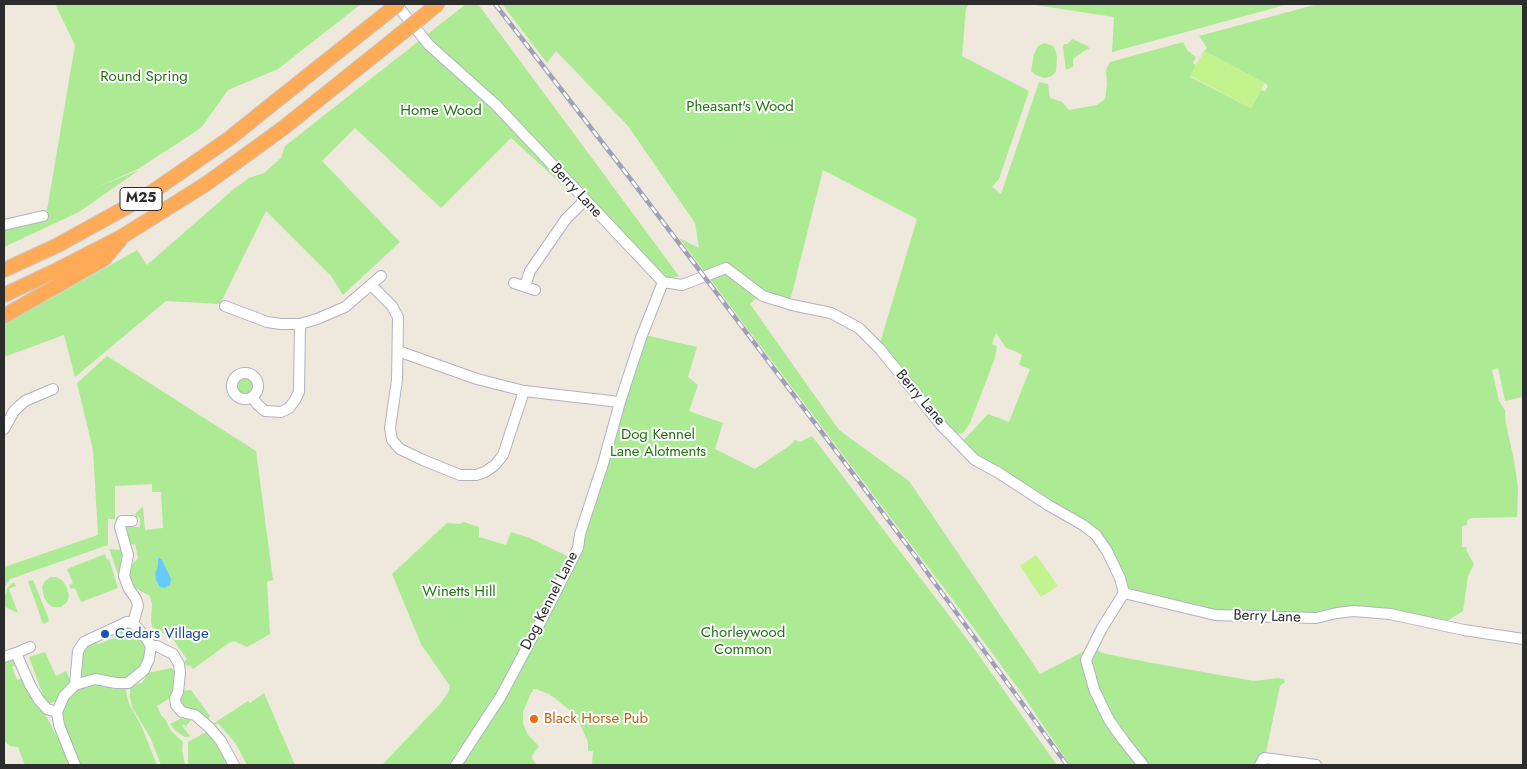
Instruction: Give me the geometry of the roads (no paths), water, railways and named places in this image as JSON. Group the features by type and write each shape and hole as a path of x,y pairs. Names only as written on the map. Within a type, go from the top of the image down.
{"highway":[{"name":"M25","path":"4,270 58,245 145,197 230,138 397,4"},
{"name":"M25","path":"4,294 55,271 123,236 206,184 282,129 438,4"},
{"name":"M25","path":"4,316 104,259 123,236"}],"street":[{"name":"Berry Lane","path":"397,4 429,45 496,105 662,282 682,285 726,268 763,296 792,305 831,313 860,328 880,349 941,425 975,460 999,473 1048,506 1083,525 1096,535 1108,553 1120,578 1124,593 1215,615 1316,618 1354,611 1390,614 1464,630 1523,639"},
{"path":"525,286 530,271 566,219 585,200"},
{"path":"4,226 43,216"},
{"path":"225,306 267,322 300,324 345,307 381,276"},
{"name":"Dog Kennel Lane","path":"456,765 500,696 578,548 580,534 603,464 620,402 662,282"},
{"path":"514,283 535,290"},
{"path":"370,285 392,306 398,318 397,380 390,428 392,440 400,449 460,475 476,475 485,472 495,466 503,455 524,391"},
{"path":"252,397 266,411 281,412 289,408 295,400 299,392 300,324"},
{"path":"398,351 477,379 524,391 620,402"},
{"path":"4,430 14,411 25,400 53,389"},
{"path":"132,520 122,521 120,527 128,556 124,576 138,606 133,623"},
{"path":"1124,593 1102,628 1086,660 1094,689 1109,720 1144,765"},
{"path":"75,685 78,651 84,642 127,622 133,623 151,646 144,670 128,683 95,679 75,685 64,696 57,712 59,724 75,765"},
{"path":"151,646 157,646 173,654 179,664 180,673 178,692 175,698 176,705 182,712 195,716 208,727 221,742 234,765"},
{"path":"4,658 30,647"},
{"path":"16,653 39,700 47,708 57,712"},
{"path":"1260,765 1264,758 1316,765"}],"water":[{"path":"158,557 162,560 171,579 170,585 165,588 160,587 156,580 155,574 158,566"}],"railway":[{"path":"495,4 629,177 913,553 1067,765"}],"place":[{"name":"Cedars Village","path":"105,634"},
{"name":"Black Horse Pub","path":"534,719"}],"park label":[{"name":"Round Spring","path":"144,77"},
{"name":"Pheasant's Wood","path":"740,107"},
{"name":"Home Wood","path":"441,111"},
{"name":"Dog Kennel Lane Alotments","path":"658,444"},
{"name":"Winetts Hill","path":"459,592"},
{"name":"Chorleywood Common","path":"743,642"}]}
